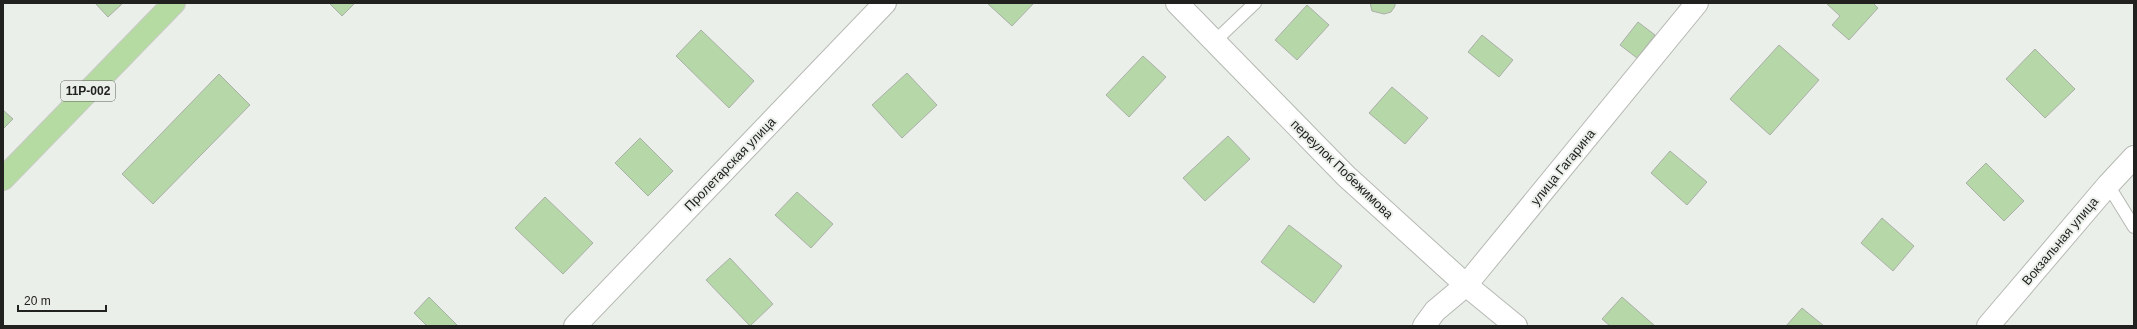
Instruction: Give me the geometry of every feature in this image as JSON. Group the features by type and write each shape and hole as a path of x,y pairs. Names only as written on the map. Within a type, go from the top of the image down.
{"main road":[{"name":"11Р-002","path":"3,179 174,3"}],"street":[{"name":"Пролетарская улица","path":"575,326 885,3"},
{"name":"переулок Побежимова","path":"1177,3 1346,176 1466,286 1516,326"},
{"name":"улица Гагарина","path":"1424,326 1435,311 1466,286 1697,3"},
{"name":"Вокзальная улица","path":"1988,326 2108,185 2134,157"}],"lane":[{"path":"1215,41 1255,3"},
{"path":"2108,185 2134,227"}],"building":[{"path":"95,3 123,3 108,17"},
{"path":"329,3 355,3 342,16"},
{"path":"987,3 1034,3 1012,26"},
{"path":"1370,3 1395,3 1395,6 1391,12 1384,14 1372,11"},
{"path":"1826,3 1873,3 1878,8 1849,40 1832,25 1840,16"},
{"path":"1307,5 1329,25 1297,60 1275,40"},
{"path":"1638,22 1655,35 1637,58 1620,45"},
{"path":"701,30 754,81 729,108 676,56"},
{"path":"1482,35 1513,60 1499,77 1468,52"},
{"path":"1779,45 1819,80 1770,135 1730,99"},
{"path":"2035,49 2075,89 2045,118 2006,79"},
{"path":"1143,56 1166,77 1129,117 1106,95"},
{"path":"907,73 937,105 902,138 872,105"},
{"path":"219,74 250,105 153,204 122,174"},
{"path":"1392,87 1428,118 1405,144 1369,113"},
{"path":"3,110 13,119 3,129"},
{"path":"1228,136 1250,159 1205,201 1183,178"},
{"path":"640,138 673,171 648,196 615,163"},
{"path":"1670,151 1707,182 1687,205 1651,173"},
{"path":"1986,163 2024,201 2004,221 1966,183"},
{"path":"797,192 833,224 811,248 775,215"},
{"path":"545,197 593,243 563,274 515,228"},
{"path":"1882,218 1914,246 1893,271 1861,243"},
{"path":"1289,225 1342,266 1314,303 1261,262"},
{"path":"730,258 773,304 750,326 706,280"},
{"path":"429,297 458,326 427,326 414,313"},
{"path":"1622,297 1655,326 1610,326 1602,319"},
{"path":"1802,308 1824,326 1786,326"}]}
